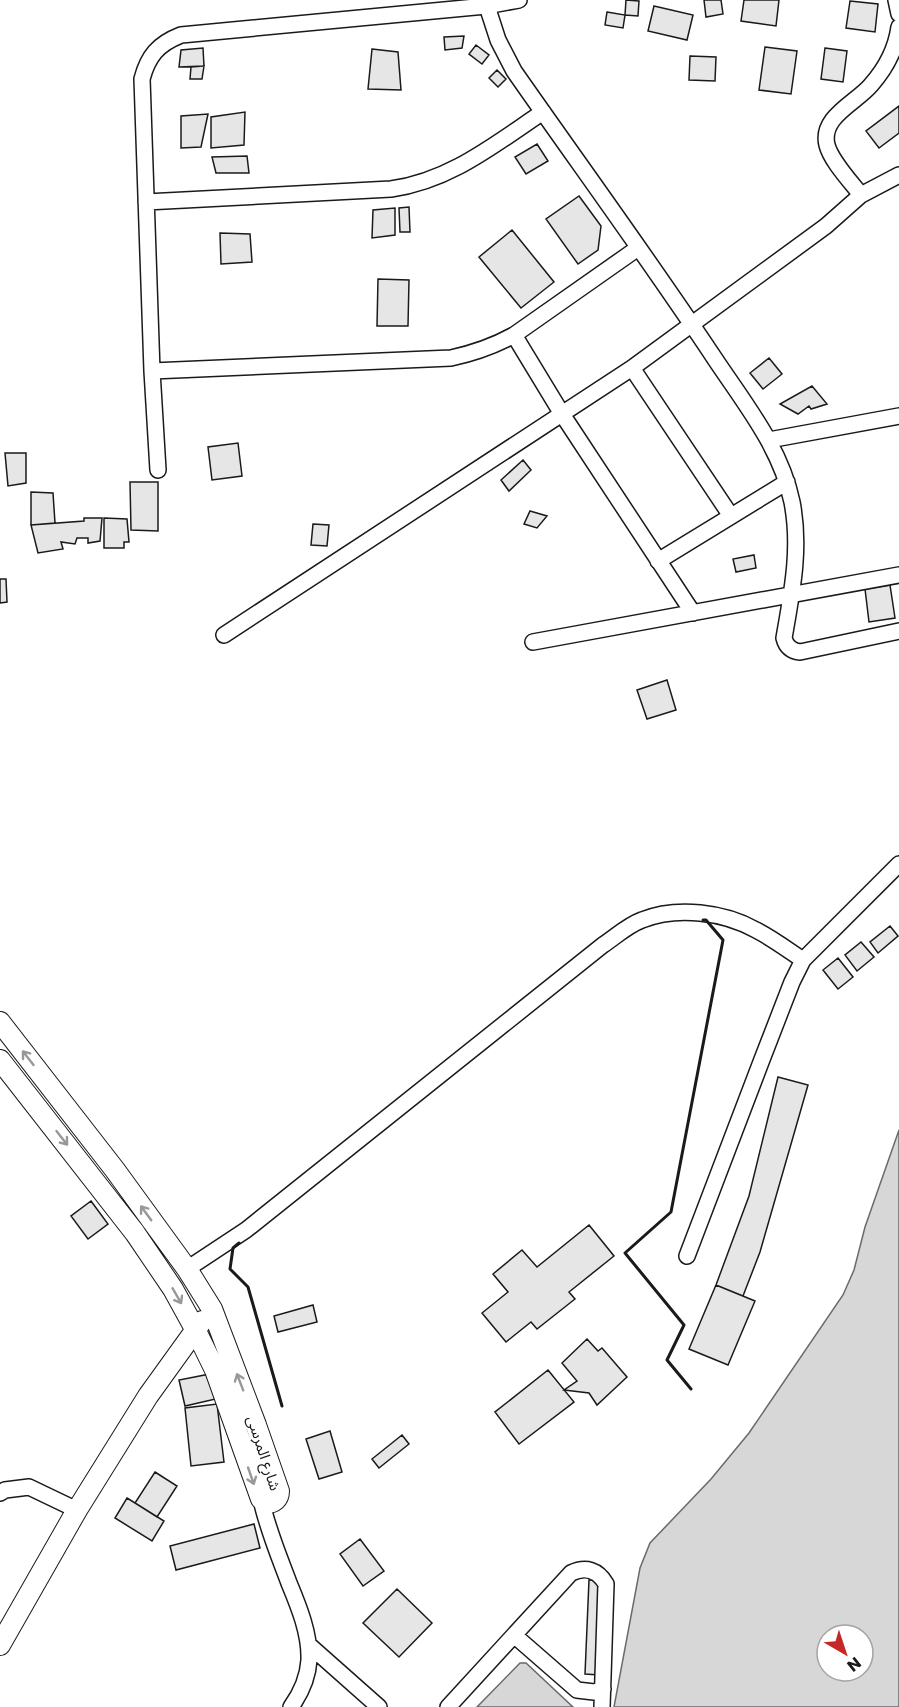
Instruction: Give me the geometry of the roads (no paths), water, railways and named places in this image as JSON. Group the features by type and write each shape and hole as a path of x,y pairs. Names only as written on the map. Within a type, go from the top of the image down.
{"main road":[{"name":"شارع المرسى","path":"0,1022 115,1170 187,1269 212,1309 279,1491 278,1498 271,1503 261,1500 215,1370 173,1289 135,1233 0,1060"},
{"path":"0,1645 77,1510 148,1396 195,1329 212,1309"}],"street":[{"path":"158,470 152,371 142,79 146,64 154,51 166,40 181,35 519,0"},
{"path":"896,0 899,14"},
{"path":"486,3 505,56 691,323 769,441 787,482 795,521 796,541 792,594 784,638 788,647 796,651 899,631"},
{"path":"861,195 831,154 826,143 826,132 833,119 871,86 884,68 896,45 899,27"},
{"path":"146,202 391,189 419,184 464,165 543,112"},
{"path":"224,635 632,368 826,226 861,195 899,175"},
{"path":"152,371 451,358 483,350 514,335 638,248"},
{"path":"514,335 562,414 693,613"},
{"path":"632,368 731,516"},
{"path":"769,441 899,416"},
{"path":"658,561 787,482"},
{"path":"533,642 899,575"},
{"path":"687,1256 792,982 803,960 899,864"},
{"path":"187,1269 246,1230 603,945 641,920 662,914 688,913 735,921 755,929 803,960"},
{"path":"0,1493 5,1490 29,1487 77,1510"},
{"path":"261,1500 266,1523 301,1614 309,1645 307,1676 302,1691 291,1707"},
{"path":"448,1707 572,1574 579,1570 596,1572 606,1584 602,1707"},
{"path":"516,1636 577,1690 586,1693 603,1689"},
{"path":"309,1645 379,1707"}]}
